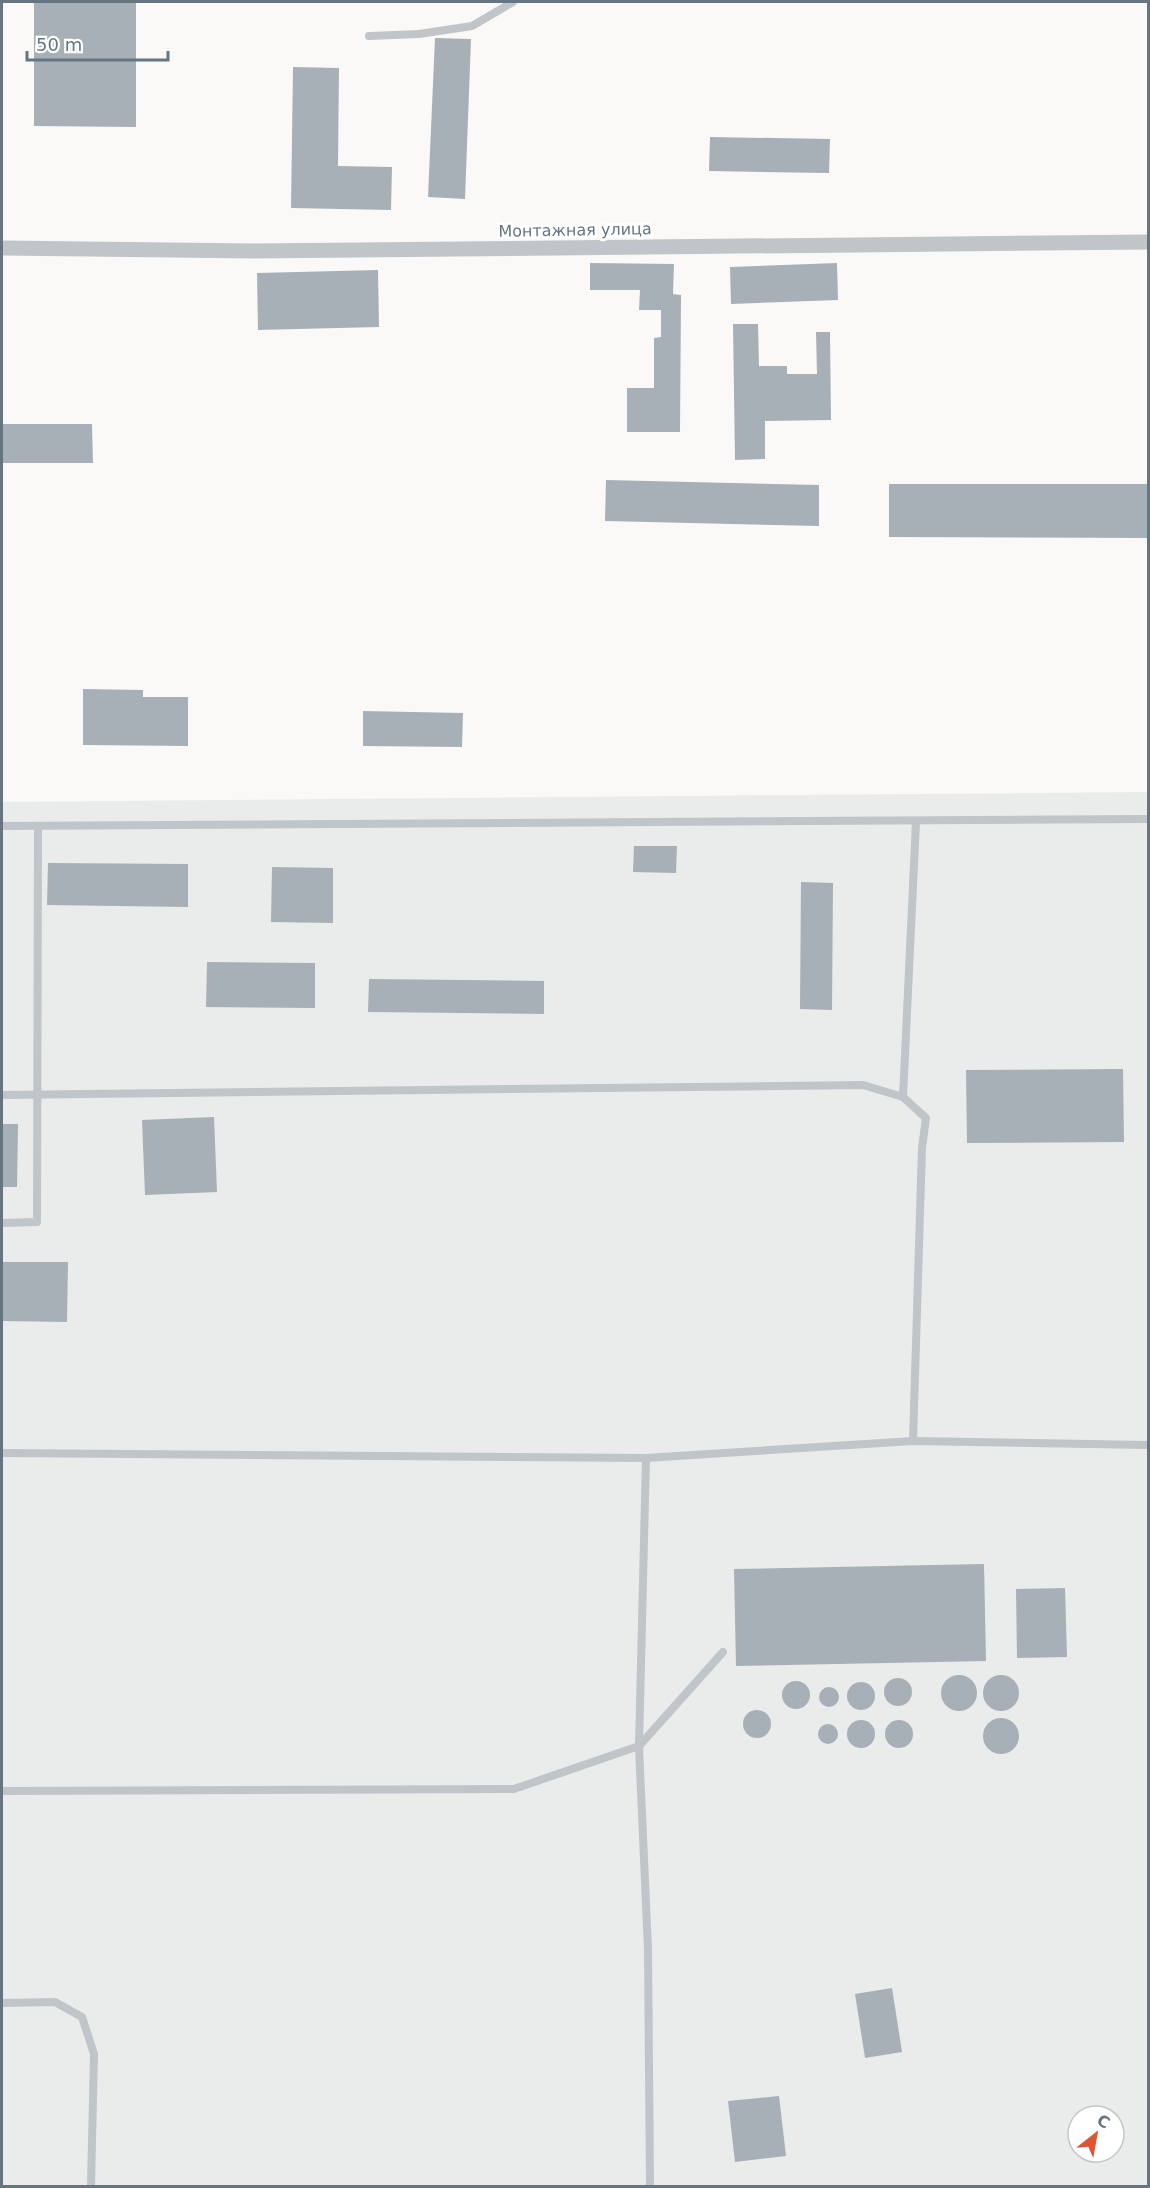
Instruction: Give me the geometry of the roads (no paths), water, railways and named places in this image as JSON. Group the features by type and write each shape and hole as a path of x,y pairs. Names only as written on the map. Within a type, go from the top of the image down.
{"street":[{"name":"Монтажная улица","path":"2,248 254,251 1149,242"}],"lane":[{"path":"369,36 419,34 472,26 513,2"},
{"path":"2,826 1149,819"},
{"path":"903,1097 916,822"},
{"path":"2,1222 38,1222 38,826"},
{"path":"2,1095 863,1085 903,1097 926,1118 921,1148 913,1441"},
{"path":"2,1453 646,1458 913,1441 1149,1445"},
{"path":"646,1458 639,1746 648,1949 650,2187"},
{"path":"2,1791 514,1789 639,1746 723,1652"},
{"path":"2,2003 55,2002 82,2017 94,2054 91,2187"}]}
